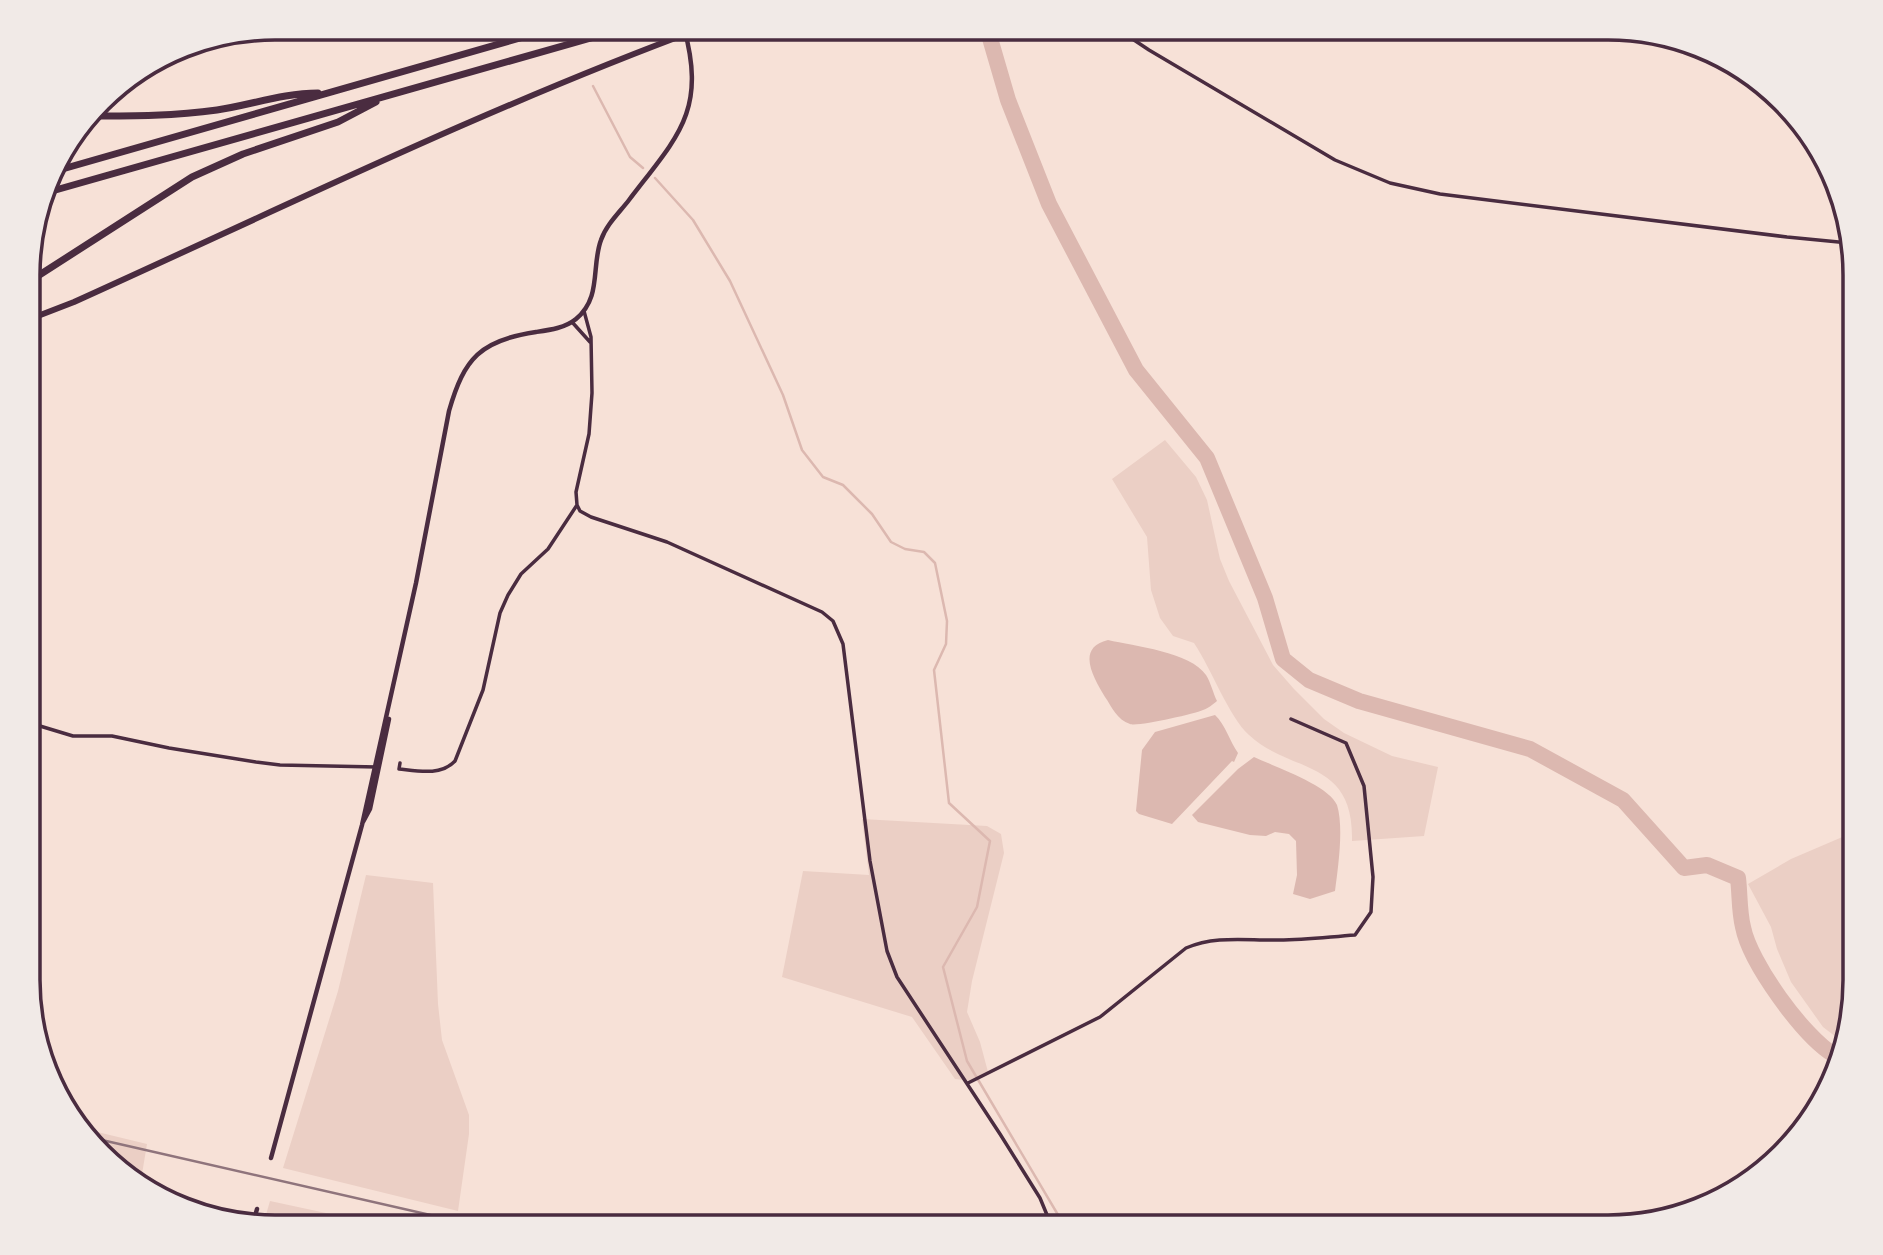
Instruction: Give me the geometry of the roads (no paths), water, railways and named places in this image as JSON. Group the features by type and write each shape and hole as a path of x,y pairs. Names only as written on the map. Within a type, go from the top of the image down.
{"highway":[{"path":"67,168 513,40"},
{"path":"56,190 584,40"},
{"path":"40,315 495,112 669,40"},
{"path":"103,116 178,115 235,107 289,94 326,94"},
{"path":"40,275 192,177 233,158 338,122 387,96"}],"street":[{"path":"271,1158 377,767 449,411 457,383 474,358 498,341 510,336 547,331 572,322 584,311 594,288 598,249 605,231 672,143 688,109 693,67 687,40"},
{"path":"1136,40 1335,160 1390,183 1453,196 1841,242"},
{"path":"584,311 591,344 591,420 576,492 580,511 667,542 822,612 833,621 843,644 870,861 887,951 897,976 968,1083 1040,1198 1047,1214"},
{"path":"572,322 591,344"},
{"path":"400,763 399,769 430,771 447,769 455,761 483,690 500,613 508,595 521,574 548,549 577,505"},
{"path":"968,1083 1100,1017 1185,948 1202,941 1355,935 1371,912 1373,877 1364,786 1346,743 1291,719"},
{"path":"40,726 73,736 111,736 280,765 377,767"},
{"path":"256,1214 257,1209"}],"waterway":[{"path":"990,40 1008,100 1049,204 1136,370 1207,458 1265,598 1283,659 1309,680 1359,701 1530,749 1623,800 1684,868 1707,865 1738,878 1743,927 1756,960 1793,1016 1831,1053"},
{"path":"593,86 630,157 643,168"},
{"path":"655,178 693,220 730,281 783,395 802,450 823,477 843,485 872,514 891,542 905,549 924,552 935,563 947,621 946,644 934,670 949,803 990,841 977,907 943,967 967,1061 1058,1214"}],"railway":[{"path":"105,1141 430,1215"}]}
